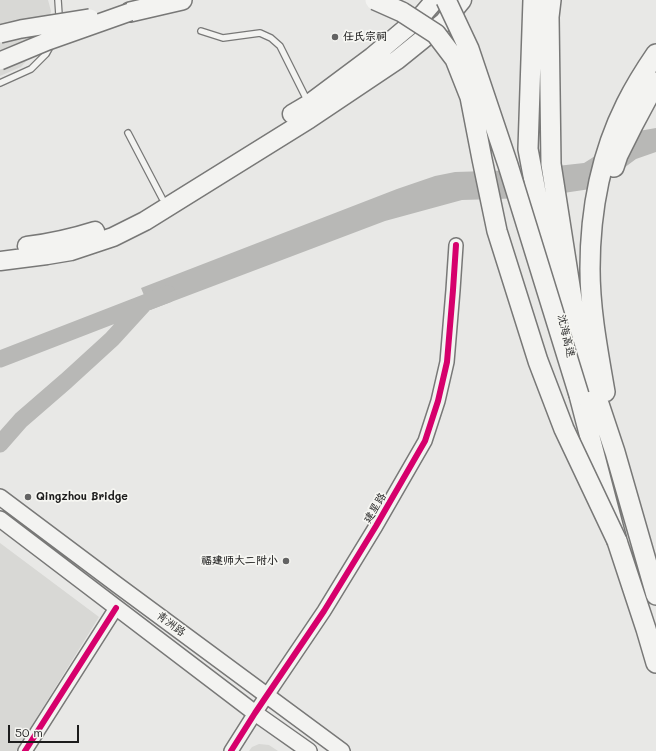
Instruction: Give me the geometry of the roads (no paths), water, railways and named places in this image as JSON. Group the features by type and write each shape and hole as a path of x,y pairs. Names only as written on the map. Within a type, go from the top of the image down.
{"highway":[{"path":"130,12 182,0"},
{"path":"375,0 402,12 436,34 455,60 470,97 497,231 538,361 564,429 617,541"},
{"path":"0,248 40,244 77,236 116,224 138,212 309,104 372,57 423,14 435,0"},
{"path":"446,0 469,49 508,165 579,395"},
{"path":"0,261 47,256 71,251 113,237 144,221 309,119 397,60 444,22 462,0"},
{"name":"沈海高速","path":"532,0 528,148 548,256 579,395 617,541 656,663"},
{"name":"沈海高速","path":"551,0 549,17 551,164 580,344 615,452 656,595"},
{"path":"615,452 594,324 590,269 591,239 595,201 602,169 613,134 640,77 656,54"},
{"path":"590,269 607,190 618,155 656,82"}],"main road":[{"path":"0,34 21,29 130,12"},
{"path":"0,61 48,41 130,12"},
{"name":"青洲路","path":"0,497 342,751"},
{"name":"青洲路","path":"0,519 255,713 309,751"},
{"path":"137,624 150,609"}],"street":[{"name":"建星路","path":"231,751 324,610 376,526 422,447 442,388 447,362 456,245"},
{"path":"25,751 116,608"}],"lane":[{"path":"57,28 59,15 58,0"},
{"path":"201,31 223,38 260,33 271,38 280,46 309,104"},
{"path":"0,83 31,69 46,54 56,34"},
{"path":"128,134 162,198"}],"waterway":[{"path":"0,359 168,294"},
{"path":"0,444 21,420 112,339 143,305"}],"place":[{"name":"任氏宗祠","path":"335,37"},
{"name":"Qingzhou Bridge","path":"28,497"},
{"name":"福建师大二附小","path":"286,561"}]}
